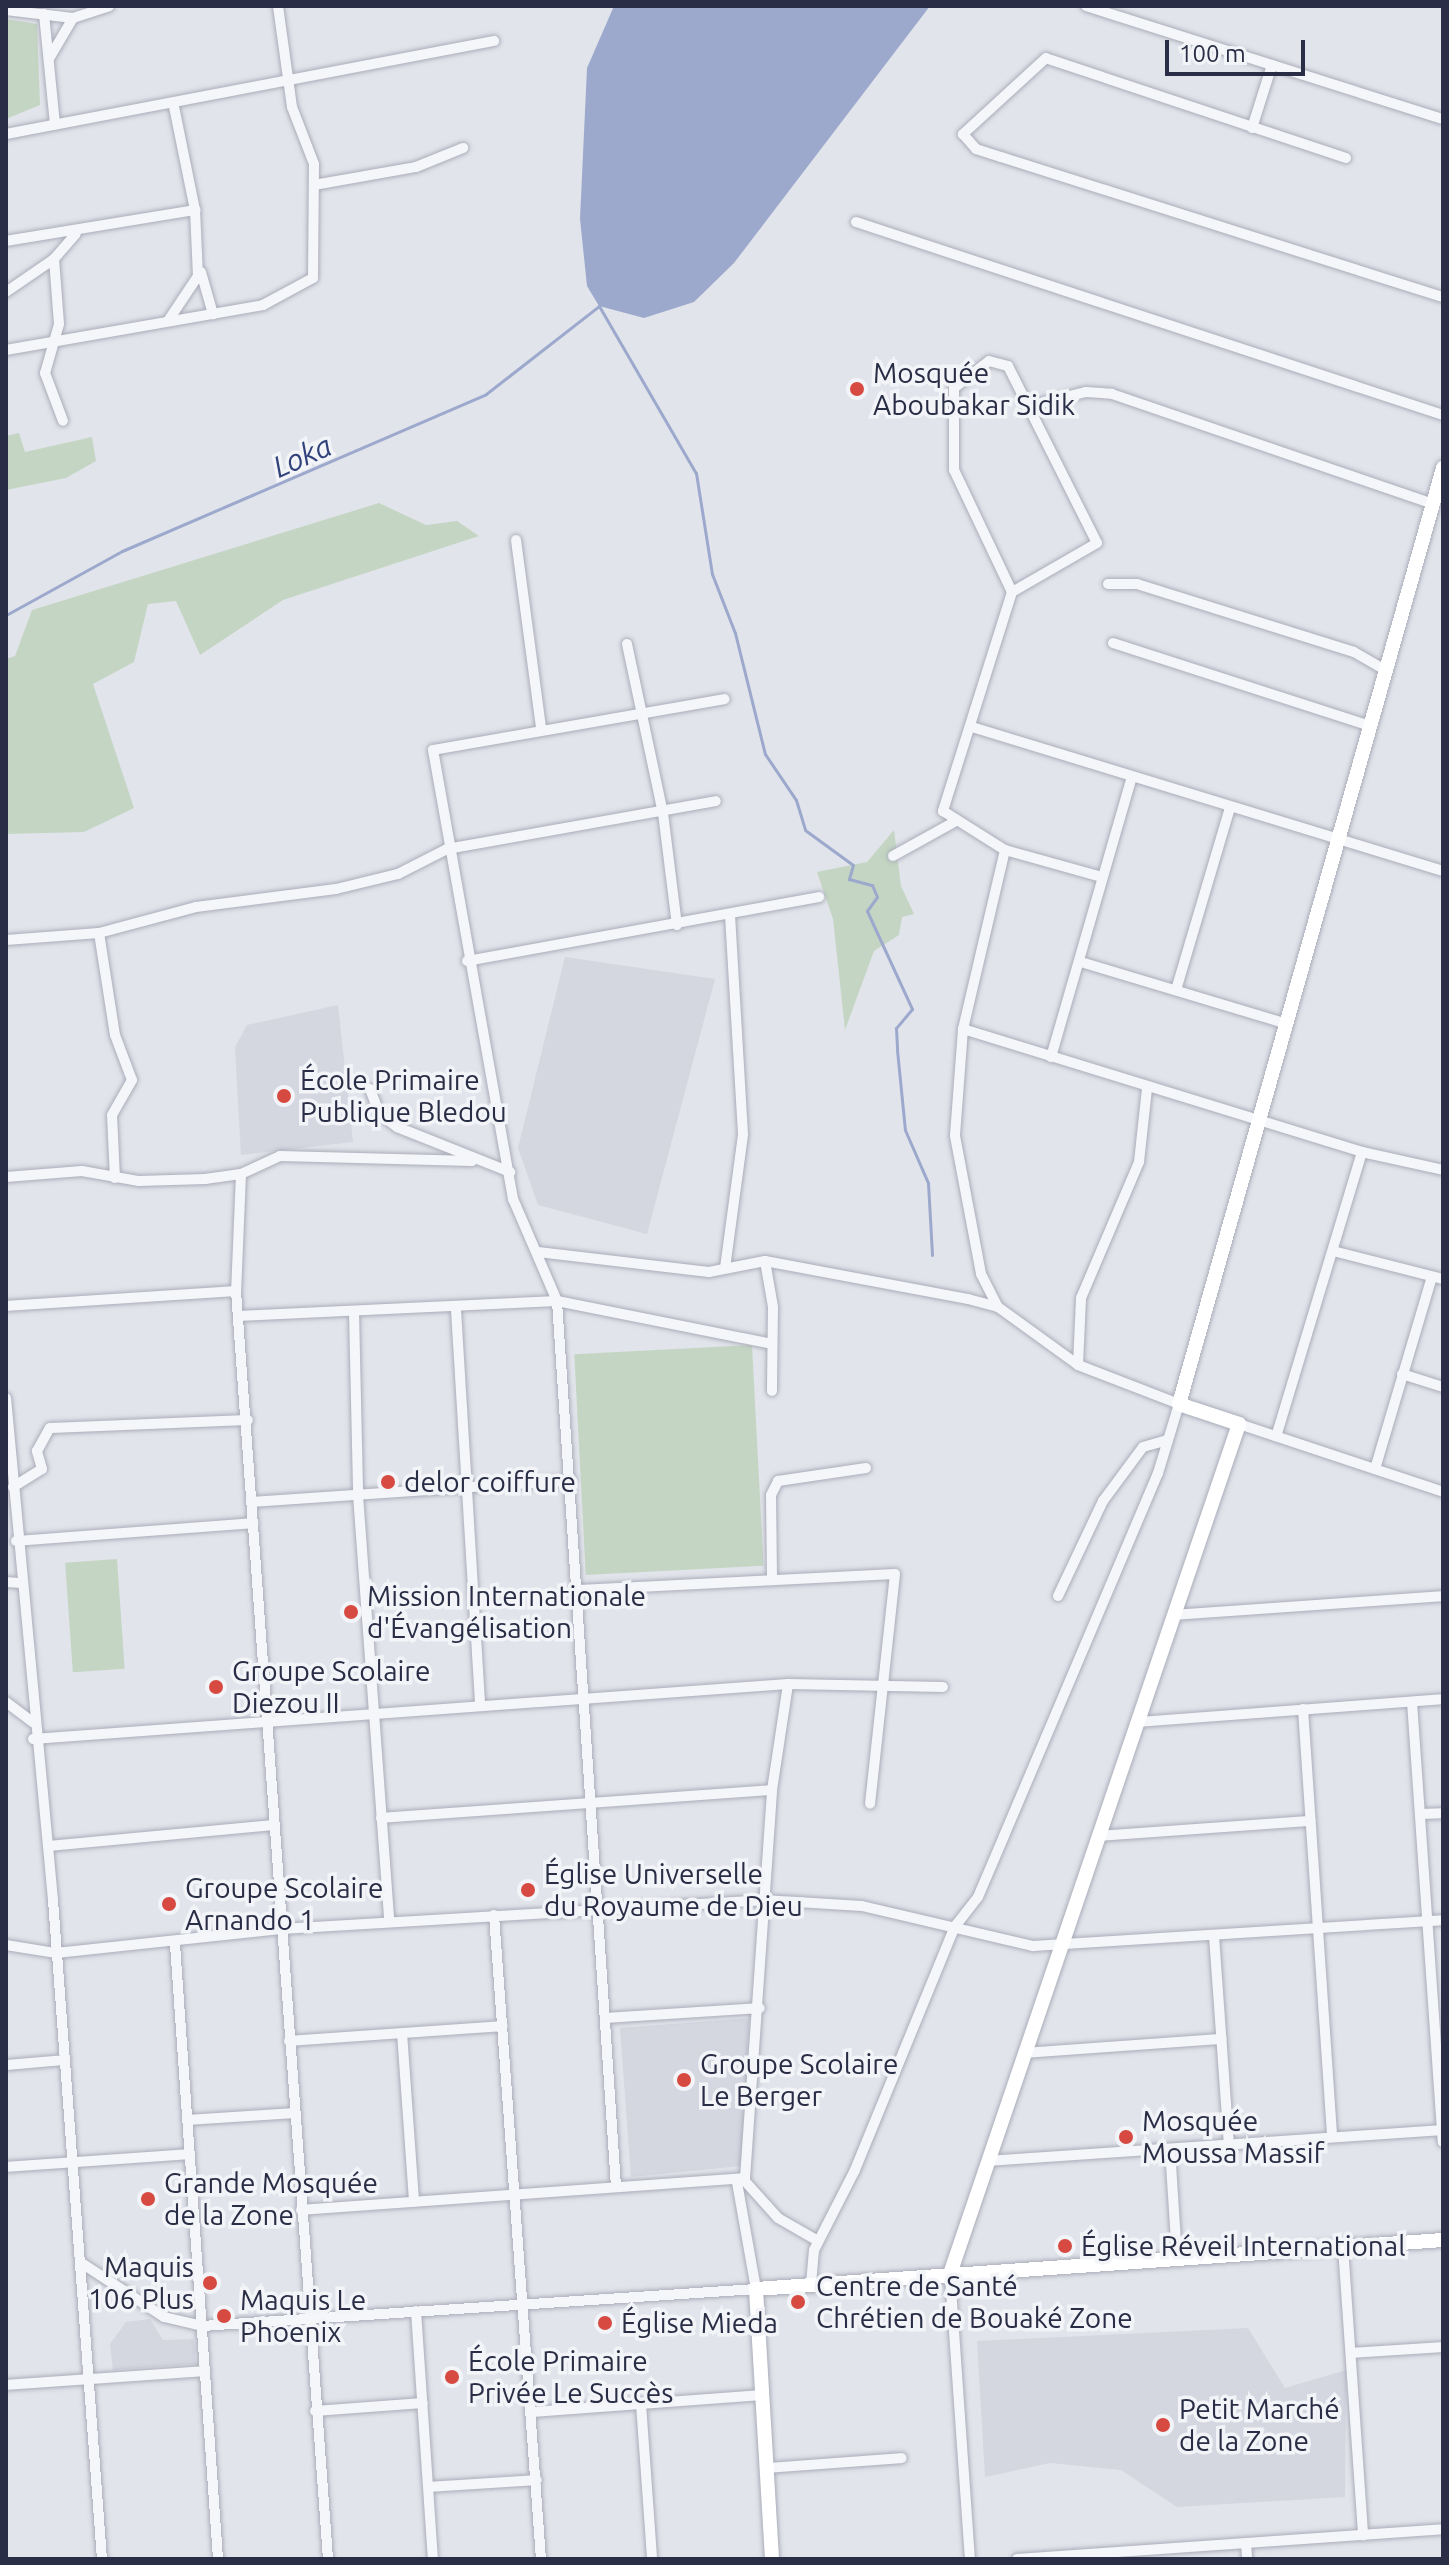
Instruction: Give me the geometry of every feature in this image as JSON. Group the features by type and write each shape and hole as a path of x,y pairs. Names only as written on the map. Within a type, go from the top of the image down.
{"street":[{"path":"6,10 73,18 109,6"},
{"path":"6,350 282,299 313,278 314,185 287,82 278,6"},
{"path":"1086,6 1443,119"},
{"path":"44,14 55,124"},
{"path":"48,65 52,43 73,18"},
{"path":"6,134 174,107 494,41"},
{"path":"1346,158 1046,58 963,134 988,153 1443,297"},
{"path":"1252,128 1272,65"},
{"path":"174,107 195,210 199,262 213,314"},
{"path":"314,185 416,167 463,148"},
{"path":"6,241 76,234 195,210"},
{"path":"856,222 1443,415"},
{"path":"6,292 54,259 76,234"},
{"path":"54,259 57,339 46,351 45,373 63,421"},
{"path":"168,321 192,294 199,262"},
{"path":"1012,592 1097,543 1008,366 998,361 954,388 957,479 1012,592 972,727 943,799 956,821 1005,850 1102,877"},
{"path":"1029,406 1086,392 1112,394 1434,504"},
{"path":"811,2283 818,2241 855,2170 955,1926 978,1897 1168,1440 1367,725 1443,468"},
{"path":"516,540 541,727"},
{"path":"1108,584 1151,589 1354,652 1384,669"},
{"path":"1113,643 1367,725"},
{"path":"627,644 638,711 663,813 677,925"},
{"path":"616,2187 602,1907 557,1301 513,1199 447,849 433,750 541,727 725,699"},
{"path":"972,727 1131,779 1443,871"},
{"path":"1051,1057 1084,963 1102,877 1131,779"},
{"path":"6,940 99,933 196,907 398,874 447,849 663,813 716,801"},
{"path":"1176,990 1230,808"},
{"path":"893,856 956,821"},
{"path":"998,1307 981,1274 955,1136 963,1029 1005,850"},
{"path":"467,961 819,897"},
{"path":"725,1268 743,1134 730,915"},
{"path":"99,933 115,1035 132,1080 112,1115 115,1178"},
{"path":"1084,963 1284,1023"},
{"path":"963,1029 1362,1152 1443,1170"},
{"path":"1078,1365 1081,1298 1139,1162 1147,1088"},
{"path":"370,1089 379,1113 397,1127 472,1161 510,1172"},
{"path":"1276,1436 1362,1152"},
{"path":"6,1177 82,1171 115,1178 241,1174 280,1156 472,1161"},
{"path":"241,1174 236,1291 248,1420 251,1502 308,2319 328,2559"},
{"path":"1333,1251 1438,1278 1402,1374 1375,1469"},
{"path":"538,1252 725,1268 765,1261 998,1307 1078,1365 1179,1404 1443,1492"},
{"path":"765,1261 772,1344 772,1391"},
{"path":"6,1306 236,1291"},
{"path":"238,1316 456,1310 557,1301 772,1344"},
{"path":"456,1310 480,1705"},
{"path":"354,1312 358,1495 389,1922"},
{"path":"1402,1374 1443,1387"},
{"path":"6,1398 33,1739 48,1846 83,2264 102,2559"},
{"path":"13,1487 42,1469 37,1451 50,1428 248,1420"},
{"path":"970,2559 950,2274 1239,1424"},
{"path":"1058,1596 1103,1501 1143,1447 1168,1440"},
{"path":"772,1576 771,1495 778,1481 866,1468"},
{"path":"251,1502 571,1480"},
{"path":"16,1541 253,1523"},
{"path":"579,1590 772,1576 895,1574 886,1684 870,1804"},
{"path":"6,1582 22,1583"},
{"path":"1174,1615 1443,1596"},
{"path":"33,1739 788,1684 943,1687"},
{"path":"772,2559 756,2289 740,2180 760,2008 763,1900 772,1790 788,1684"},
{"path":"1138,1722 1443,1699"},
{"path":"6,1702 33,1722"},
{"path":"1412,1702 1426,1922 1439,2022 1443,2142"},
{"path":"1303,1709 1332,2137"},
{"path":"381,1818 772,1790"},
{"path":"1420,1814 1443,1813"},
{"path":"1099,1836 1310,1821"},
{"path":"48,1846 274,1825"},
{"path":"6,1945 56,1953 175,1944 281,1929 602,1907 763,1900 862,1906 955,1926 1019,1945 1214,1936 1443,1920"},
{"path":"494,1915 541,2559"},
{"path":"1214,1936 1229,2145"},
{"path":"175,1944 218,2559"},
{"path":"606,2018 760,2008"},
{"path":"289,2041 502,2026"},
{"path":"402,2033 414,2202"},
{"path":"1025,2053 1222,2039"},
{"path":"6,2065 64,2060"},
{"path":"188,2120 294,2113"},
{"path":"988,2161 1442,2130"},
{"path":"1170,2149 1177,2258"},
{"path":"6,2167 190,2154"},
{"path":"301,2210 740,2180 778,2218 818,2241"},
{"path":"83,2264 164,2317 202,2326 1443,2240"},
{"path":"1343,2247 1363,2535"},
{"path":"416,2311 433,2559"},
{"path":"1351,2353 1443,2347"},
{"path":"6,2385 205,2371"},
{"path":"532,2412 762,2395"},
{"path":"315,2411 423,2403"},
{"path":"641,2404 652,2559"},
{"path":"767,2468 902,2458"},
{"path":"429,2487 537,2480"},
{"path":"1017,2559 1139,2555 1246,2543 1443,2529"},
{"path":"1246,2543 1247,2559"}],"shaded area":[{"path":"565,957 715,979 647,1234 538,1205 518,1148"},
{"path":"338,1005 353,1142 241,1155 235,1047 247,1025"},
{"name":"Groupe Scolaire Le Berger","path":"749,2018 741,2166 631,2177 620,2028"},
{"path":"150,2319 163,2340 194,2339 196,2364 113,2370 110,2344 126,2322"},
{"name":"Petit Marché de la Zone","path":"1248,2328 1285,2388 1346,2370 1345,2497 1177,2507 1121,2470 1050,2463 985,2477 977,2341"}],"green space":[{"path":"6,19 37,24 40,105 6,119"},
{"path":"19,433 25,452 92,437 96,461 66,478 6,490 6,436"},
{"path":"379,503 426,525 457,521 479,536 283,600 200,655 176,601 148,604 134,662 93,684 134,808 84,832 6,834 6,659 15,656 32,610"},
{"path":"894,830 901,886 914,914 902,917 899,935 874,951 845,1030 833,919 817,872 867,862"},
{"path":"752,1345 764,1566 586,1575 574,1354"},
{"path":"117,1559 125,1669 73,1672 65,1563"}],"water":[{"path":"614,6 930,6 734,263 694,302 644,318 599,306 587,286 580,219 587,68"}],"waterway":[{"name":"Loka","path":"6,615 122,551 486,394 599,306 696,473 712,574 735,633 765,754 796,800 805,830 853,865 849,879 872,885 877,897 867,911 912,1009 896,1028 897,1050 905,1130 928,1183 932,1255"}],"place":[{"name":"Mosquée Aboubakar Sidik","path":"857,389"},
{"name":"École Primaire Publique Bledou","path":"284,1096"},
{"name":"delor coiffure","path":"388,1482"},
{"name":"Mission Internationale d'Évangélisation","path":"351,1612"},
{"name":"Groupe Scolaire Diezou II","path":"216,1687"},
{"name":"Église Universelle du Royaume de Dieu","path":"528,1890"},
{"name":"Groupe Scolaire Arnando 1","path":"169,1904"},
{"name":"Groupe Scolaire Le Berger","path":"684,2080"},
{"name":"Mosquée Moussa Massif","path":"1126,2137"},
{"name":"Grande Mosquée de la Zone","path":"148,2199"},
{"name":"Église Réveil International","path":"1065,2246"},
{"name":"Maquis 106 Plus","path":"210,2283"},
{"name":"Centre de Santé Chrétien de Bouaké Zone","path":"798,2302"},
{"name":"Maquis Le Phoenix","path":"224,2316"},
{"name":"Église Mieda","path":"605,2323"},
{"name":"École Primaire Privée Le Succès","path":"452,2377"},
{"name":"Petit Marché de la Zone","path":"1163,2425"}]}
